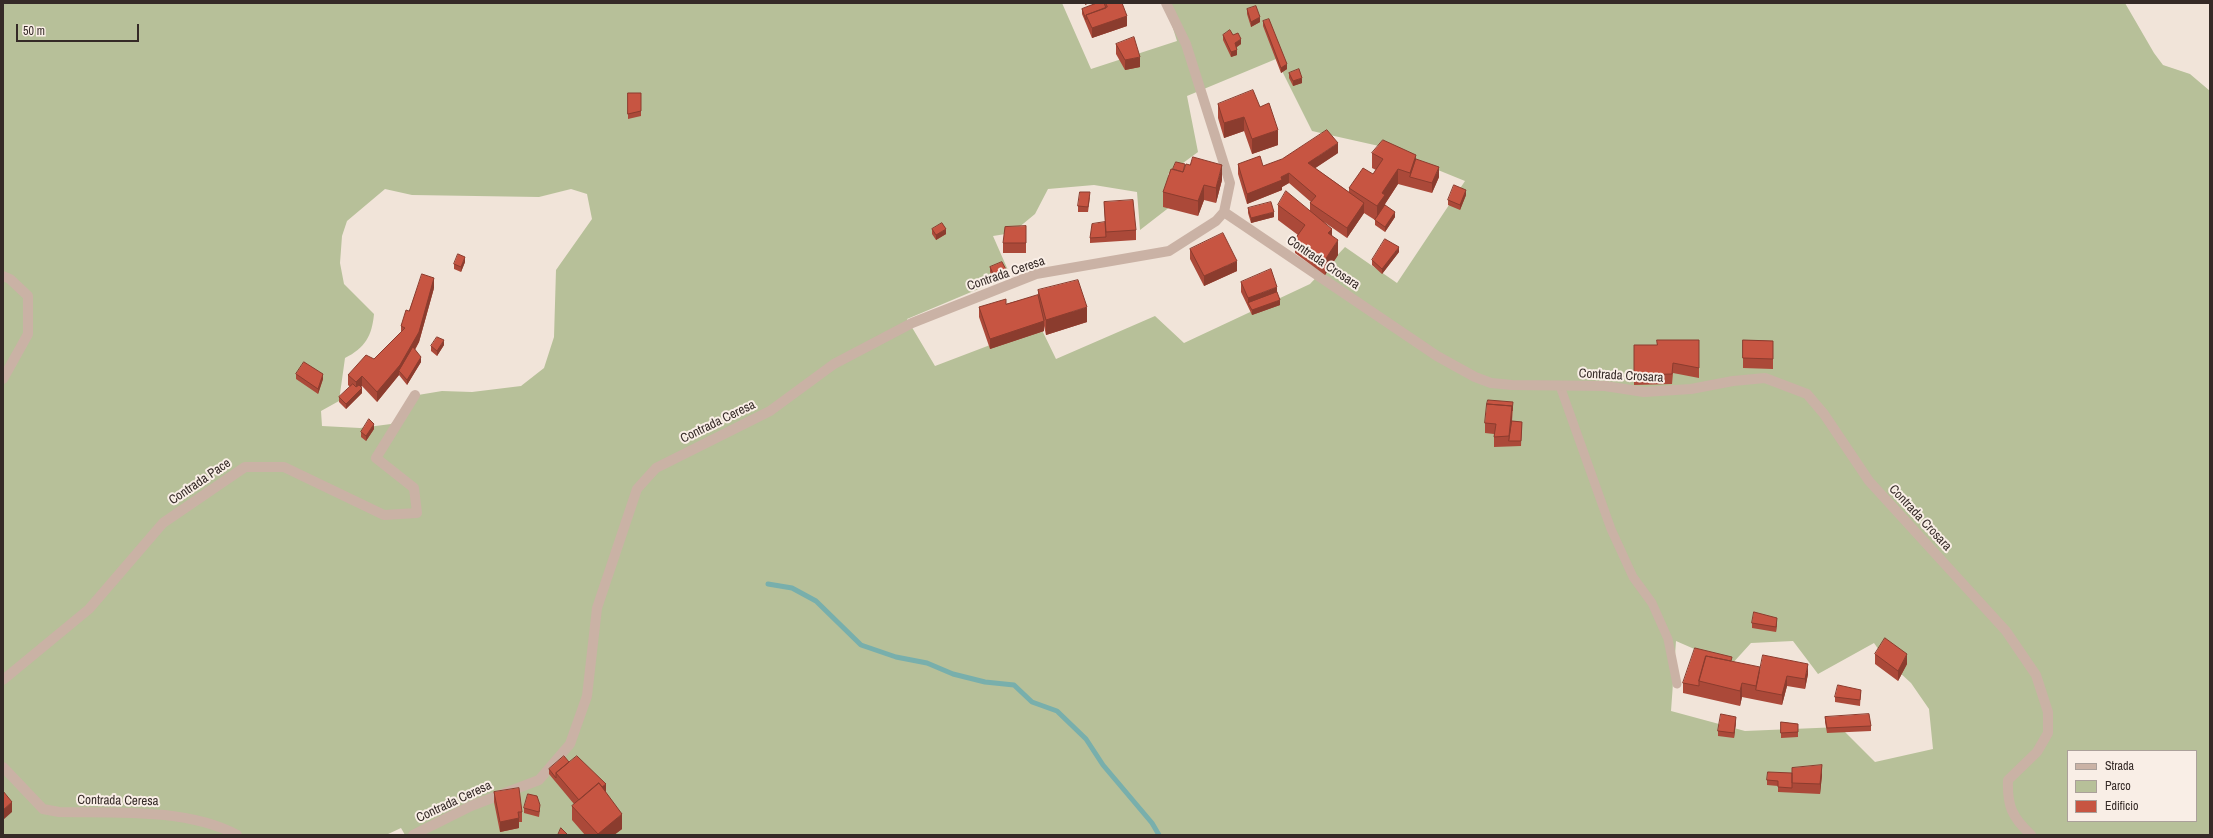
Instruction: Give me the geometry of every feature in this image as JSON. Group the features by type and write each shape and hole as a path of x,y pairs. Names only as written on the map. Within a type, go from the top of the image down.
{"street":[{"path":"1166,3 1186,44 1225,162 1230,183 1224,212"},
{"name":"Contrada Crosara","path":"1224,212 1437,356 1475,377 1491,383 1505,385 1605,386 1644,392 1665,392 1765,378 1807,394 1824,414 1868,481 2006,631 2036,675 2048,712 2048,733 2037,752 2008,780 2010,809 2020,824 2031,835"},
{"name":"Contrada Ceresa","path":"413,835 471,806 539,780 570,744 587,696 597,608 636,489 656,468 770,411 834,364 912,323 1036,274 1169,251 1216,221 1224,212"},
{"path":"3,276 10,279 28,296 28,334 3,379"},
{"name":"Contrada Pace","path":"3,680 89,609 163,523 245,467 284,467 384,515 417,512 414,488 376,458 415,395"},
{"name":"Contrada Ceresa","path":"3,767 43,809 59,812 156,813 222,827 237,835"}],"lane":[{"path":"1560,386 1610,529 1633,577 1652,603 1668,639 1677,684"}],"green space":[{"path":"3,3 1062,3 1091,69 1177,41 1165,3 2125,3 2154,53 2163,65 2190,74 2210,91 2210,835 405,835 401,828 386,835 3,835","holes":["1276,59 1312,131 1379,146 1465,181 1397,283 1345,247 1310,284 1184,343 1155,316 1056,359 1040,326 935,366 907,319 1011,277 993,236 1012,233 1035,214 1048,189 1094,185 1137,192 1140,230 1171,206 1168,174 1198,152 1187,96","385,189 412,195 539,197 571,189 587,194 592,219 556,270 554,337 544,368 521,386 472,392 442,391 418,395 391,424 360,428 322,426 321,411 339,401 345,358 358,350 366,340 371,329 374,314 344,284 340,263 342,236 347,221","1676,641 1731,665 1751,643 1793,641 1818,674 1874,643 1886,660 1911,683 1929,709 1933,749 1875,762 1840,727 1745,731 1671,711"]}],"building":[{"path":"1097,3 1104,3 1106,8 1086,15 1086,20 1082,9"},
{"path":"1106,3 1122,3 1127,16 1092,28 1086,15 1107,7"},
{"path":"1256,6 1260,17 1251,22 1247,9"},
{"path":"1269,19 1287,64 1281,68 1263,21"},
{"path":"1230,30 1233,35 1238,33 1241,39 1235,43 1237,50 1231,52 1223,35"},
{"path":"1134,37 1140,57 1125,60 1116,44"},
{"path":"1299,69 1302,78 1293,81 1289,73"},
{"path":"1253,90 1260,107 1269,103 1278,130 1252,139 1244,117 1224,123 1218,104"},
{"path":"628,93 641,93 641,111 628,114"},
{"path":"1327,130 1338,143 1308,163 1364,203 1347,228 1310,203 1316,196 1289,173 1281,177 1282,180 1247,194 1238,164 1260,156 1263,166 1282,159"},
{"path":"1383,140 1416,155 1410,173 1398,169 1382,193 1385,195 1377,206 1349,188 1363,168 1373,174 1383,159 1372,153"},
{"path":"1193,157 1222,165 1216,188 1204,185 1198,201 1163,192 1171,169 1183,172 1186,164 1190,165"},
{"path":"1416,159 1439,167 1432,183 1410,177"},
{"path":"1176,162 1185,164 1183,172 1173,169"},
{"path":"1454,185 1466,190 1460,205 1448,200"},
{"path":"1286,191 1332,229 1328,233 1338,240 1325,260 1295,239 1305,225 1278,205"},
{"path":"1080,192 1090,192 1088,207 1078,206"},
{"path":"1133,200 1136,230 1106,232 1104,202"},
{"path":"1271,202 1274,212 1251,218 1248,208"},
{"path":"1385,205 1395,212 1385,227 1375,220"},
{"path":"1105,222 1106,237 1090,238 1092,224"},
{"path":"942,223 946,229 936,235 932,229"},
{"path":"1026,226 1026,243 1003,243 1005,227"},
{"path":"1223,233 1237,261 1204,276 1190,249"},
{"path":"1385,239 1399,247 1382,269 1372,260"},
{"path":"458,254 465,257 461,267 454,264"},
{"path":"1002,262 1008,273 995,278 990,267"},
{"path":"1271,269 1277,287 1248,298 1241,282"},
{"path":"422,274 434,278 419,332 400,365 377,392 362,376 356,382 348,375 366,355 374,359 405,328 401,326 406,310 409,311"},
{"path":"1078,280 1087,307 1046,320 1038,290"},
{"path":"1277,292 1280,300 1252,310 1248,303"},
{"path":"1038,295 1044,321 990,339 979,307 1006,299 1006,304"},
{"path":"437,337 444,340 437,351 431,346"},
{"path":"1657,340 1699,340 1699,368 1673,363 1672,374 1634,375 1634,345 1657,345"},
{"path":"1743,340 1773,341 1773,359 1743,358"},
{"path":"413,347 421,357 407,380 399,371"},
{"path":"304,362 323,374 318,389 296,374"},
{"path":"353,384 356,387 359,385 362,388 346,404 339,397"},
{"path":"1488,400 1513,402 1512,411 1512,406 1487,404"},
{"path":"1487,404 1512,406 1509,436 1494,437 1496,424 1485,423"},
{"path":"369,419 374,424 366,436 361,432"},
{"path":"1512,421 1522,422 1521,441 1509,441"},
{"path":"1754,612 1777,618 1776,627 1752,623"},
{"path":"1885,638 1907,654 1898,671 1875,654"},
{"path":"1695,648 1732,657 1731,661 1706,656 1699,686 1683,683"},
{"path":"1763,655 1808,664 1805,679 1787,676 1782,695 1756,690"},
{"path":"1706,656 1760,667 1756,686 1742,683 1740,691 1699,681"},
{"path":"1838,685 1861,690 1860,700 1835,697"},
{"path":"1721,714 1736,717 1734,733 1718,731"},
{"path":"1869,714 1871,726 1827,728 1825,717"},
{"path":"1781,722 1798,724 1798,732 1781,733"},
{"path":"564,756 569,762 556,773 556,778 549,769"},
{"path":"577,756 606,784 602,787 599,783 579,800 556,773"},
{"path":"1822,765 1820,784 1792,783 1792,768"},
{"path":"1768,772 1792,773 1792,788 1778,787 1778,781 1767,780"},
{"path":"599,783 622,814 598,834 572,806"},
{"path":"519,788 522,812 518,812 519,818 500,822 494,792"},
{"path":"3,791 12,802 3,810"},
{"path":"528,794 537,796 540,805 539,812 524,808"},
{"path":"561,828 568,835 558,835"}],"waterway":[{"path":"768,584 792,588 816,601 861,645 896,657 927,663 953,674 985,682 1014,685 1032,702 1057,711 1086,739 1103,765 1152,823 1159,835"}]}
